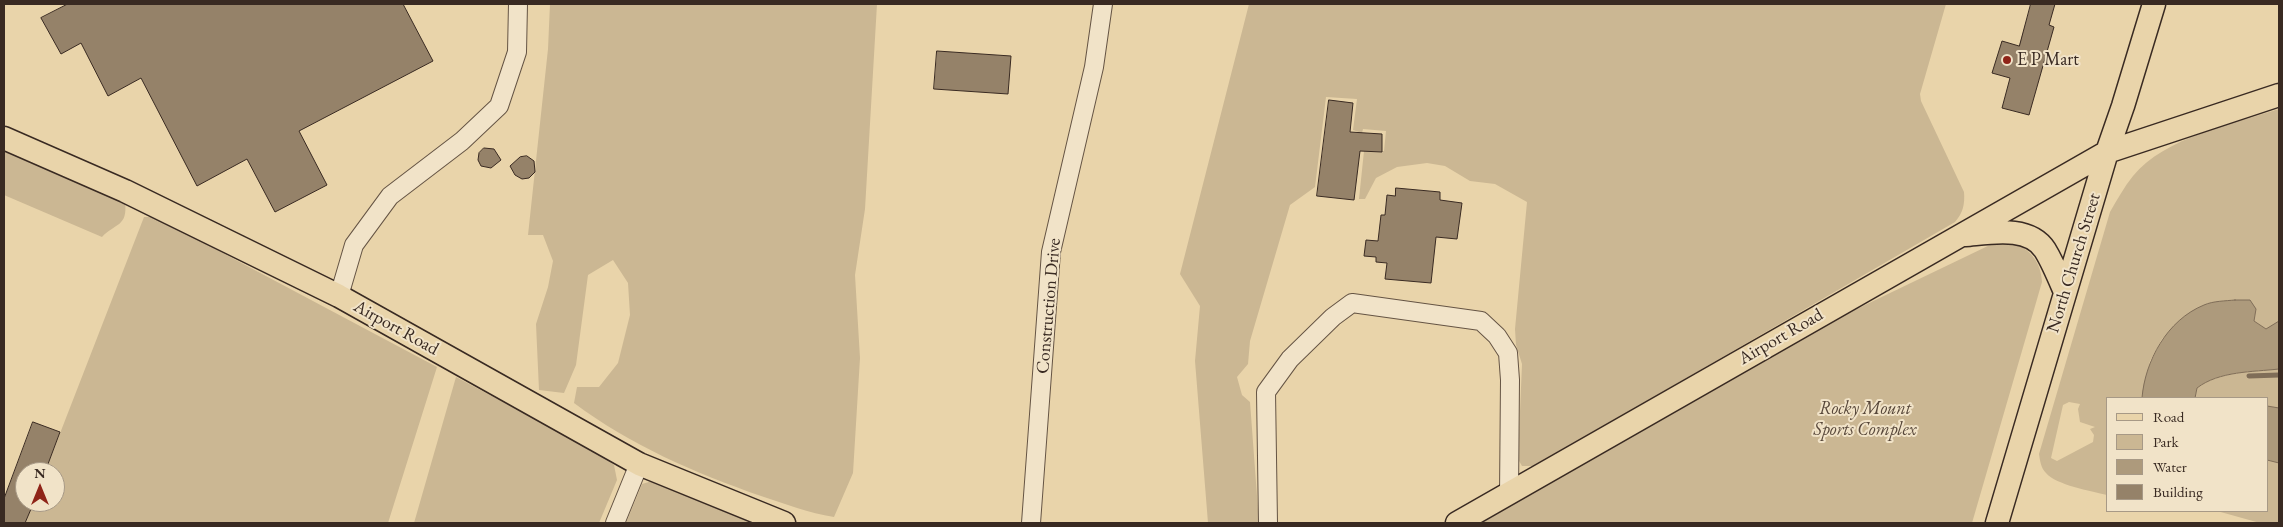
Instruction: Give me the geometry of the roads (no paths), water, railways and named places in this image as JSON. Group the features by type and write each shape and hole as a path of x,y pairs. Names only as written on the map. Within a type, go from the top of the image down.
{"main road":[{"name":"North Church Street","path":"1997,523 2107,152 2154,4"},
{"name":"Airport Road","path":"1457,523 2107,152 2279,95"},
{"name":"Airport Road","path":"4,138 126,191 339,296 639,464 784,523"},
{"path":"1960,235 2013,233 2036,240 2044,248 2065,292"}],"street":[{"path":"339,296 354,245 390,196 462,141 499,106 516,52 518,4"},
{"name":"Construction Drive","path":"1032,523 1051,252 1094,67 1103,4"},
{"path":"1268,523 1266,392 1290,359 1333,317 1352,303 1481,321 1497,336 1508,353 1510,380 1509,494"},
{"path":"615,523 639,464"}],"water":[{"path":"2250,300 2256,309 2254,321 2266,329 2279,321 2279,369 2236,373 2215,378 2197,388 2195,397 2142,397 2144,384 2153,356 2169,331 2191,312 2215,302"},
{"path":"2268,406 2279,408 2279,463 2268,460"}],"waterway":[{"path":"2249,376 2279,375"}],"place":[{"name":"E P Mart","path":"2007,60"}],"park label":[{"name":"Rocky Mount Sports Complex","path":"1865,419"}]}
